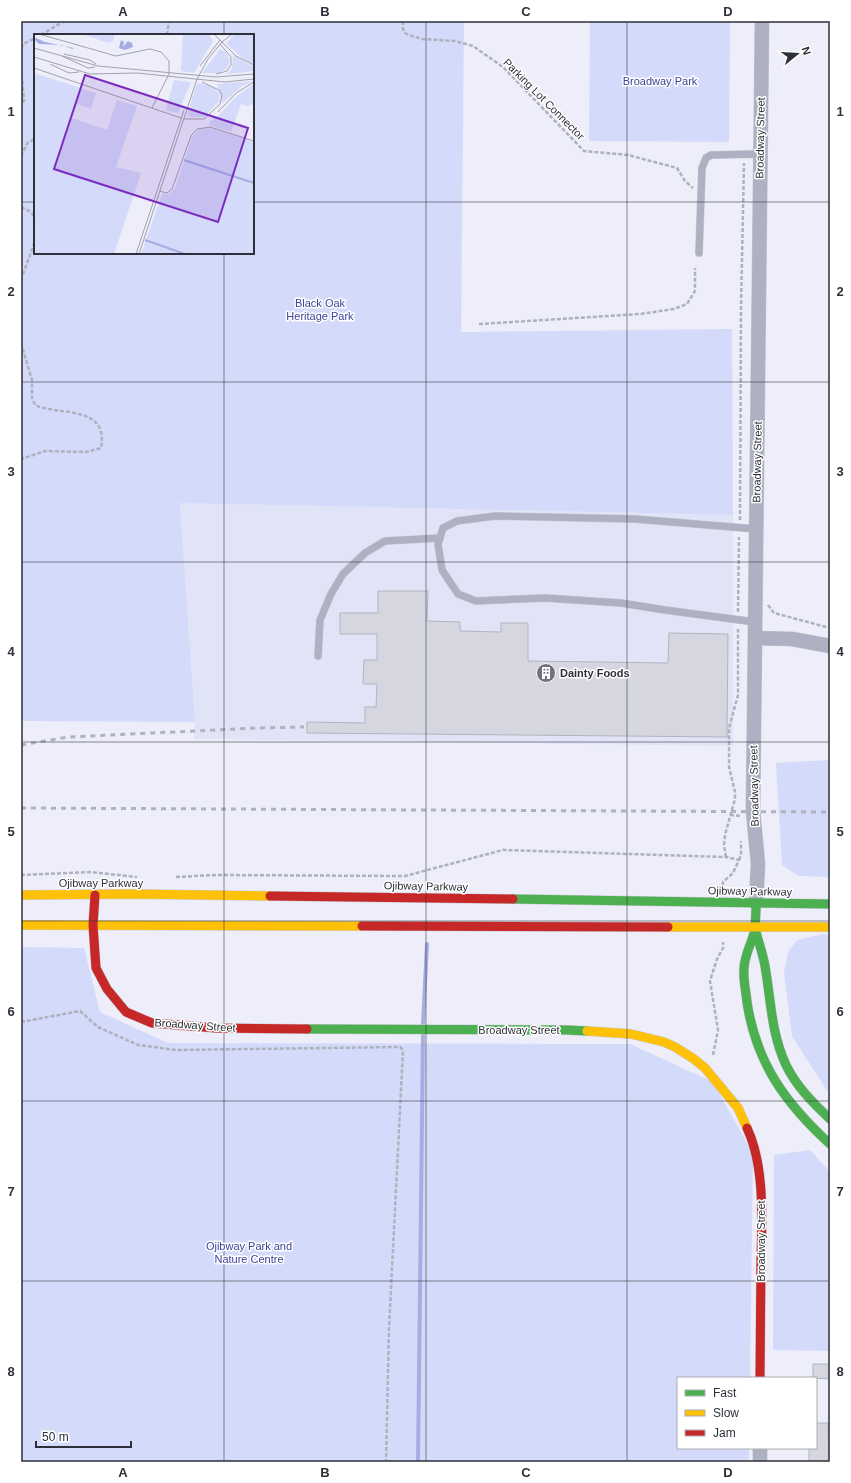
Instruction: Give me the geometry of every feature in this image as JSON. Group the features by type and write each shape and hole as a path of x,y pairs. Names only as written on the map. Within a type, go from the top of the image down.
{"main road":[{"name":"Ojibway Parkway","path":"21,895 148,895 830,904"},
{"name":"Broadway Street","path":"95,895 93,925 96,968 107,989 126,1012 152,1023 216,1028 567,1030 624,1033 664,1042 694,1059 705,1068 738,1108 753,1140 758,1162 762,1213 760,1377"},
{"path":"756,902 755,928 744,966 747,1002 754,1034 763,1060 776,1084 793,1108 830,1144"},
{"path":"21,925 830,927"},
{"path":"755,928 765,966 769,1003 775,1034 786,1065 806,1096 830,1119"}],"street":[{"name":"Broadway Street","path":"756,902 758,864 753,811 762,21"},
{"path":"755,638 792,639 830,646"},
{"path":"760,1449 760,1462"}],"lane":[{"path":"700,254 702,168 706,158 711,155 760,154"},
{"path":"755,622 621,603 545,598 476,601 458,594 442,570 438,544 443,528 457,521 495,516 635,519 756,529"},
{"path":"318,656 320,620 331,594 343,574 365,553 385,541 440,538"}],"path":[{"path":"43,34 64,21"},
{"path":"167,34 169,21"},
{"name":"Parking Lot Connector","path":"404,21 403,29 405,33 409,35 422,38 455,41 474,46 503,67 584,151 628,155 677,168 691,188 701,191"},
{"path":"21,48 23,44 34,38"},
{"path":"21,69 24,100 21,107"},
{"path":"21,156 28,142 34,139"},
{"path":"726,857 725,840 735,799 735,792 729,767 729,728 738,695 741,308 744,154"},
{"path":"21,207 31,212 34,216"},
{"path":"21,280 34,244"},
{"path":"479,324 640,314 674,309 687,304 695,290 695,268"},
{"path":"21,343 32,380 32,398 35,405 40,408 75,413 89,417 98,425 103,438 101,448 86,452 44,451 21,459"},
{"path":"767,601 768,606 774,613 830,628"},
{"path":"730,815 740,815 742,819"},
{"path":"739,860 741,855 742,836"},
{"path":"21,1022 80,1011 98,1027 138,1045 176,1050 392,1047 400,1047 403,1050 390,1321 386,1462"}],"shaded area":[{"path":"180,503 733,515 733,746 194,739 195,722"}],"green space":[{"name":"Black Oak Heritage Park","path":"21,21 464,21 461,332 732,329 733,515 180,503 195,722 21,721"},
{"name":"Broadway Park","path":"590,21 730,21 729,142 589,141"},
{"path":"830,760 830,877 799,876 782,865 776,763"},
{"path":"823,934 830,935 830,1092 826,1089 792,1036 784,972 788,952 797,940"},
{"name":"Ojibway Park and Nature Centre","path":"21,947 84,948 100,1012 168,1043 630,1044 713,1082 753,1154 750,1377 677,1377 677,1449 749,1449 749,1462 21,1462"},
{"path":"810,1150 830,1172 830,1351 773,1350 774,1155"}],"building":[{"name":"Dainty Foods","path":"378,591 428,591 427,621 460,622 460,631 501,632 501,623 528,623 528,661 668,663 669,633 728,634 727,737 307,733 307,722 365,723 365,707 376,707 377,684 363,684 364,660 377,660 377,634 340,634 340,613 378,613"},
{"path":"813,1364 829,1364 830,1379 813,1377"},
{"path":"817,1423 828,1423 829,1462 809,1462 809,1449 817,1449"}],"waterway":[{"path":"423,1024 427,944"},
{"path":"418,1462 423,1034"}],"railway":[{"path":"21,745 68,737 304,727"},
{"path":"21,808 830,812"}],"traffic: fast":[{"path":"513,899 830,904"},
{"path":"756,903 755,929 744,964 744,981 751,1024 758,1044 775,1081 800,1114 830,1144"},
{"path":"755,928 764,961 774,1029 781,1053 790,1073 800,1087 830,1119"},
{"path":"307,1029 587,1031"}],"traffic: slow":[{"path":"21,895 132,894 270,896"},
{"path":"21,925 362,926"},
{"path":"668,927 830,927"},
{"path":"587,1031 631,1034 664,1042 675,1047 705,1068 738,1108 747,1128"}],"traffic: jam":[{"path":"95,895 93,925 96,968 107,989 126,1012 152,1023 216,1028 307,1029"},
{"path":"270,896 513,899"},
{"path":"362,926 668,927"},
{"path":"747,1128 757,1159 760,1176 762,1211 760,1377"}],"place":[{"name":"Dainty Foods","path":"546,673"}]}
